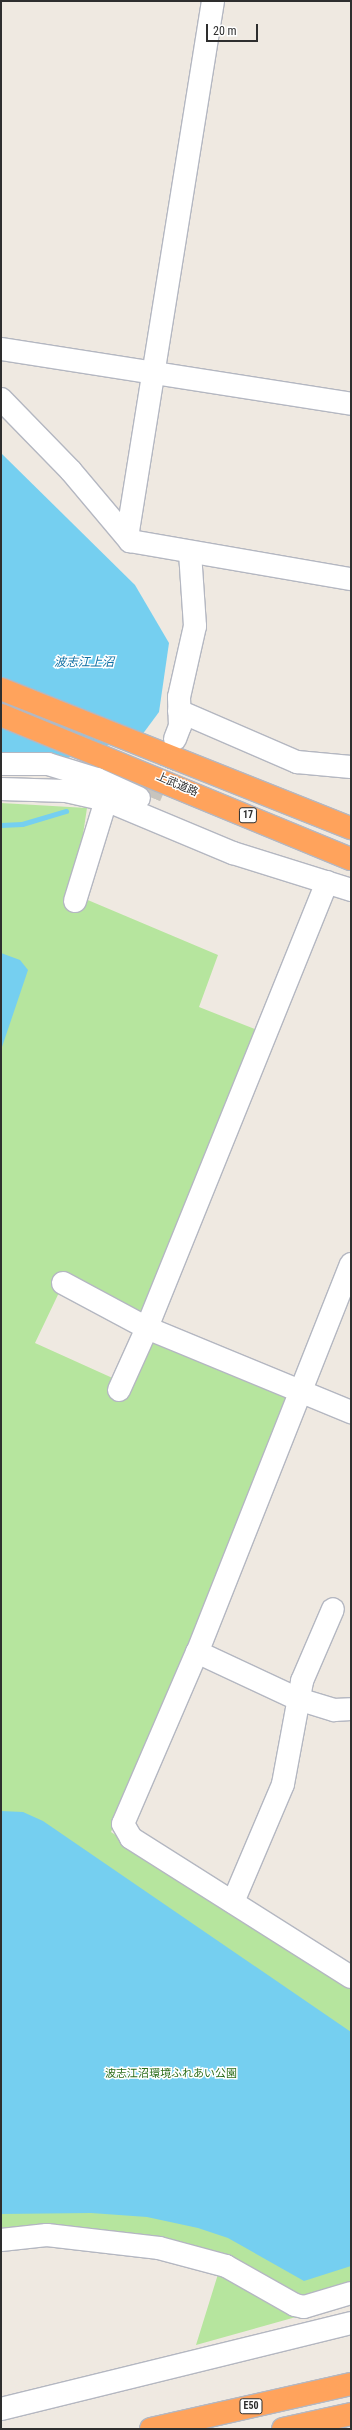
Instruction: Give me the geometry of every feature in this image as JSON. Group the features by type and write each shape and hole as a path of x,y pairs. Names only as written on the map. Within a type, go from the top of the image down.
{"highway":[{"name":"17","path":"1,689 351,828"},
{"name":"上武道路","path":"1,715 144,772 351,859"},
{"name":"E50","path":"151,2429 351,2384"},
{"path":"283,2429 351,2414"}],"street":[{"path":"130,541 128,531 213,1"},
{"path":"1,349 351,404"},
{"path":"1,399 71,471 130,541 351,579"},
{"path":"175,739 195,626 190,552"},
{"path":"179,711 297,762 351,768"},
{"path":"1,764 48,764 97,779 147,805 233,854 351,890"},
{"path":"1,789 66,791 106,800 147,805"},
{"path":"75,901 106,800"},
{"path":"119,1390 147,1328 327,882"},
{"path":"351,1264 196,1652 123,1824 131,1838 351,1977"},
{"path":"63,1283 147,1328 351,1412"},
{"path":"233,1902 283,1784 298,1699 333,1609"},
{"path":"196,1652 298,1699 334,1710 351,1709"},
{"path":"1,2240 47,2235 159,2248 226,2266 295,2305 304,2307 351,2293"},
{"path":"1,2409 351,2324"}],"green space":[{"name":"波志江沼環境ふれあい公園","path":"1,803 87,808 77,874 83,898 218,955 199,1007 262,1032 143,1322 65,1280 35,1343 128,1385 153,1338 288,1391 271,1452 111,1832 351,1988 351,2287 296,2317 196,2345 223,2258 1,2237"}],"water":[{"name":"波志江上沼","path":"1,453 135,585 169,643 159,712 142,735 61,760 1,758"},
{"path":"1,953 20,960 28,970 1,1050"},
{"path":"1,1811 23,1812 43,1821 351,2032 351,2266 304,2281 228,2238 198,2228 147,2217 91,2213 1,2214"}],"waterway":[{"path":"1,825 22,824 66,811"}],"tunnel":[{"path":"150,797 175,739"}]}
